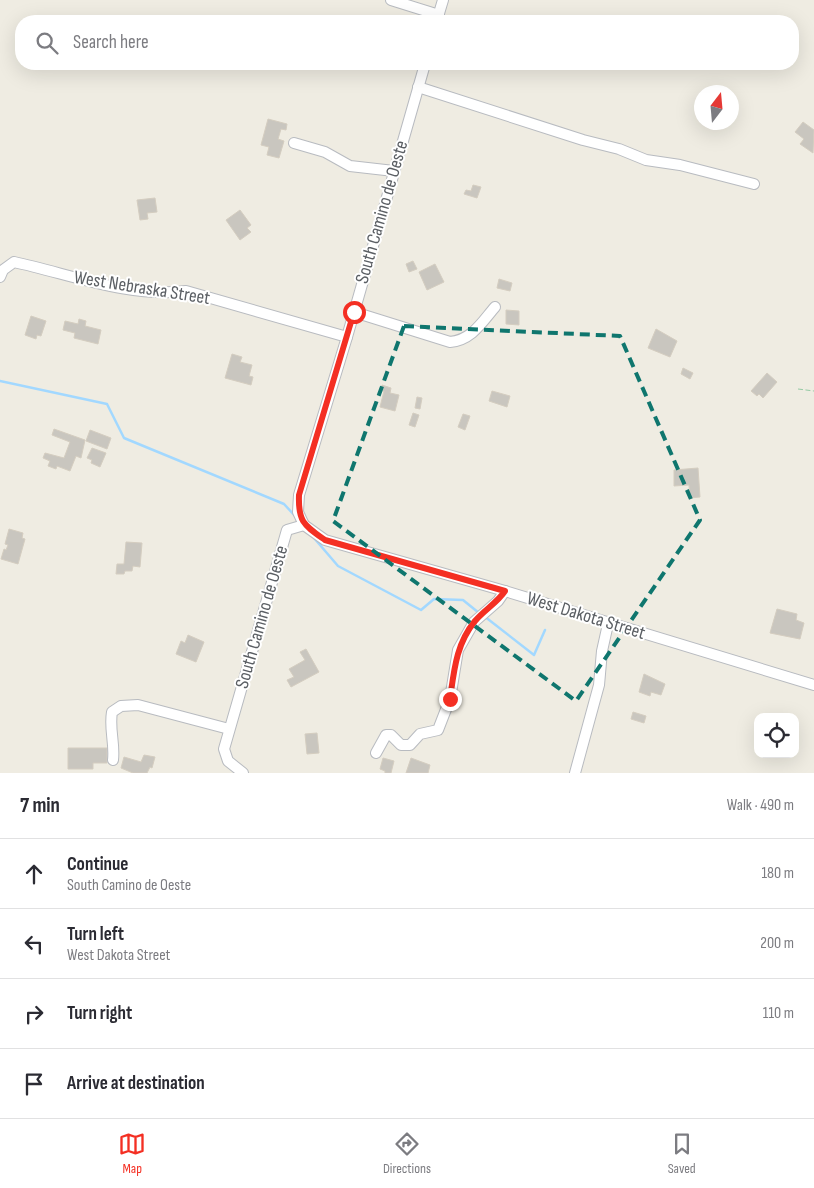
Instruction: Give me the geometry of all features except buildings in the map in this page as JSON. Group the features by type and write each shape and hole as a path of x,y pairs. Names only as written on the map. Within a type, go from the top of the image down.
{"street":[{"path":"391,0 430,15"},
{"path":"439,15 443,0"},
{"name":"South Camino de Oeste","path":"243,773 228,761 224,749 229,729 287,530 304,526 298,512 299,495 347,337 422,70"},
{"path":"418,87 583,140 619,149 646,160 680,165 754,184"},
{"path":"294,144 325,152 350,166 394,171"},
{"name":"West Nebraska Street","path":"0,277 3,270 14,262 53,270 80,280 165,293 186,291 347,337"},
{"path":"354,312 450,342 463,340 470,336 495,307"},
{"name":"West Dakota Street","path":"304,526 325,540 505,591 608,624 814,685"},
{"path":"376,753 386,735 391,734 400,745 410,745 420,734 438,730 450,699 458,650 474,622 498,601 505,591"},
{"path":"575,773 599,685 602,651 608,624"},
{"path":"114,760 115,746 110,726 112,712 121,706 138,705 229,729"}],"path":[{"path":"798,389 814,391"}],"highlighted area":[{"path":"404,326 620,336 700,520 576,701 333,521"}],"waterway":[{"path":"0,381 107,404 124,438 284,504 296,517"},
{"path":"314,538 338,566 421,610 434,599 463,600 479,613"},
{"path":"484,616 534,655 545,630"}],"route":[{"path":"354,312 299,495 298,512 304,526 325,540 505,591 498,601 474,622 464,637 458,650 450,699"}]}
